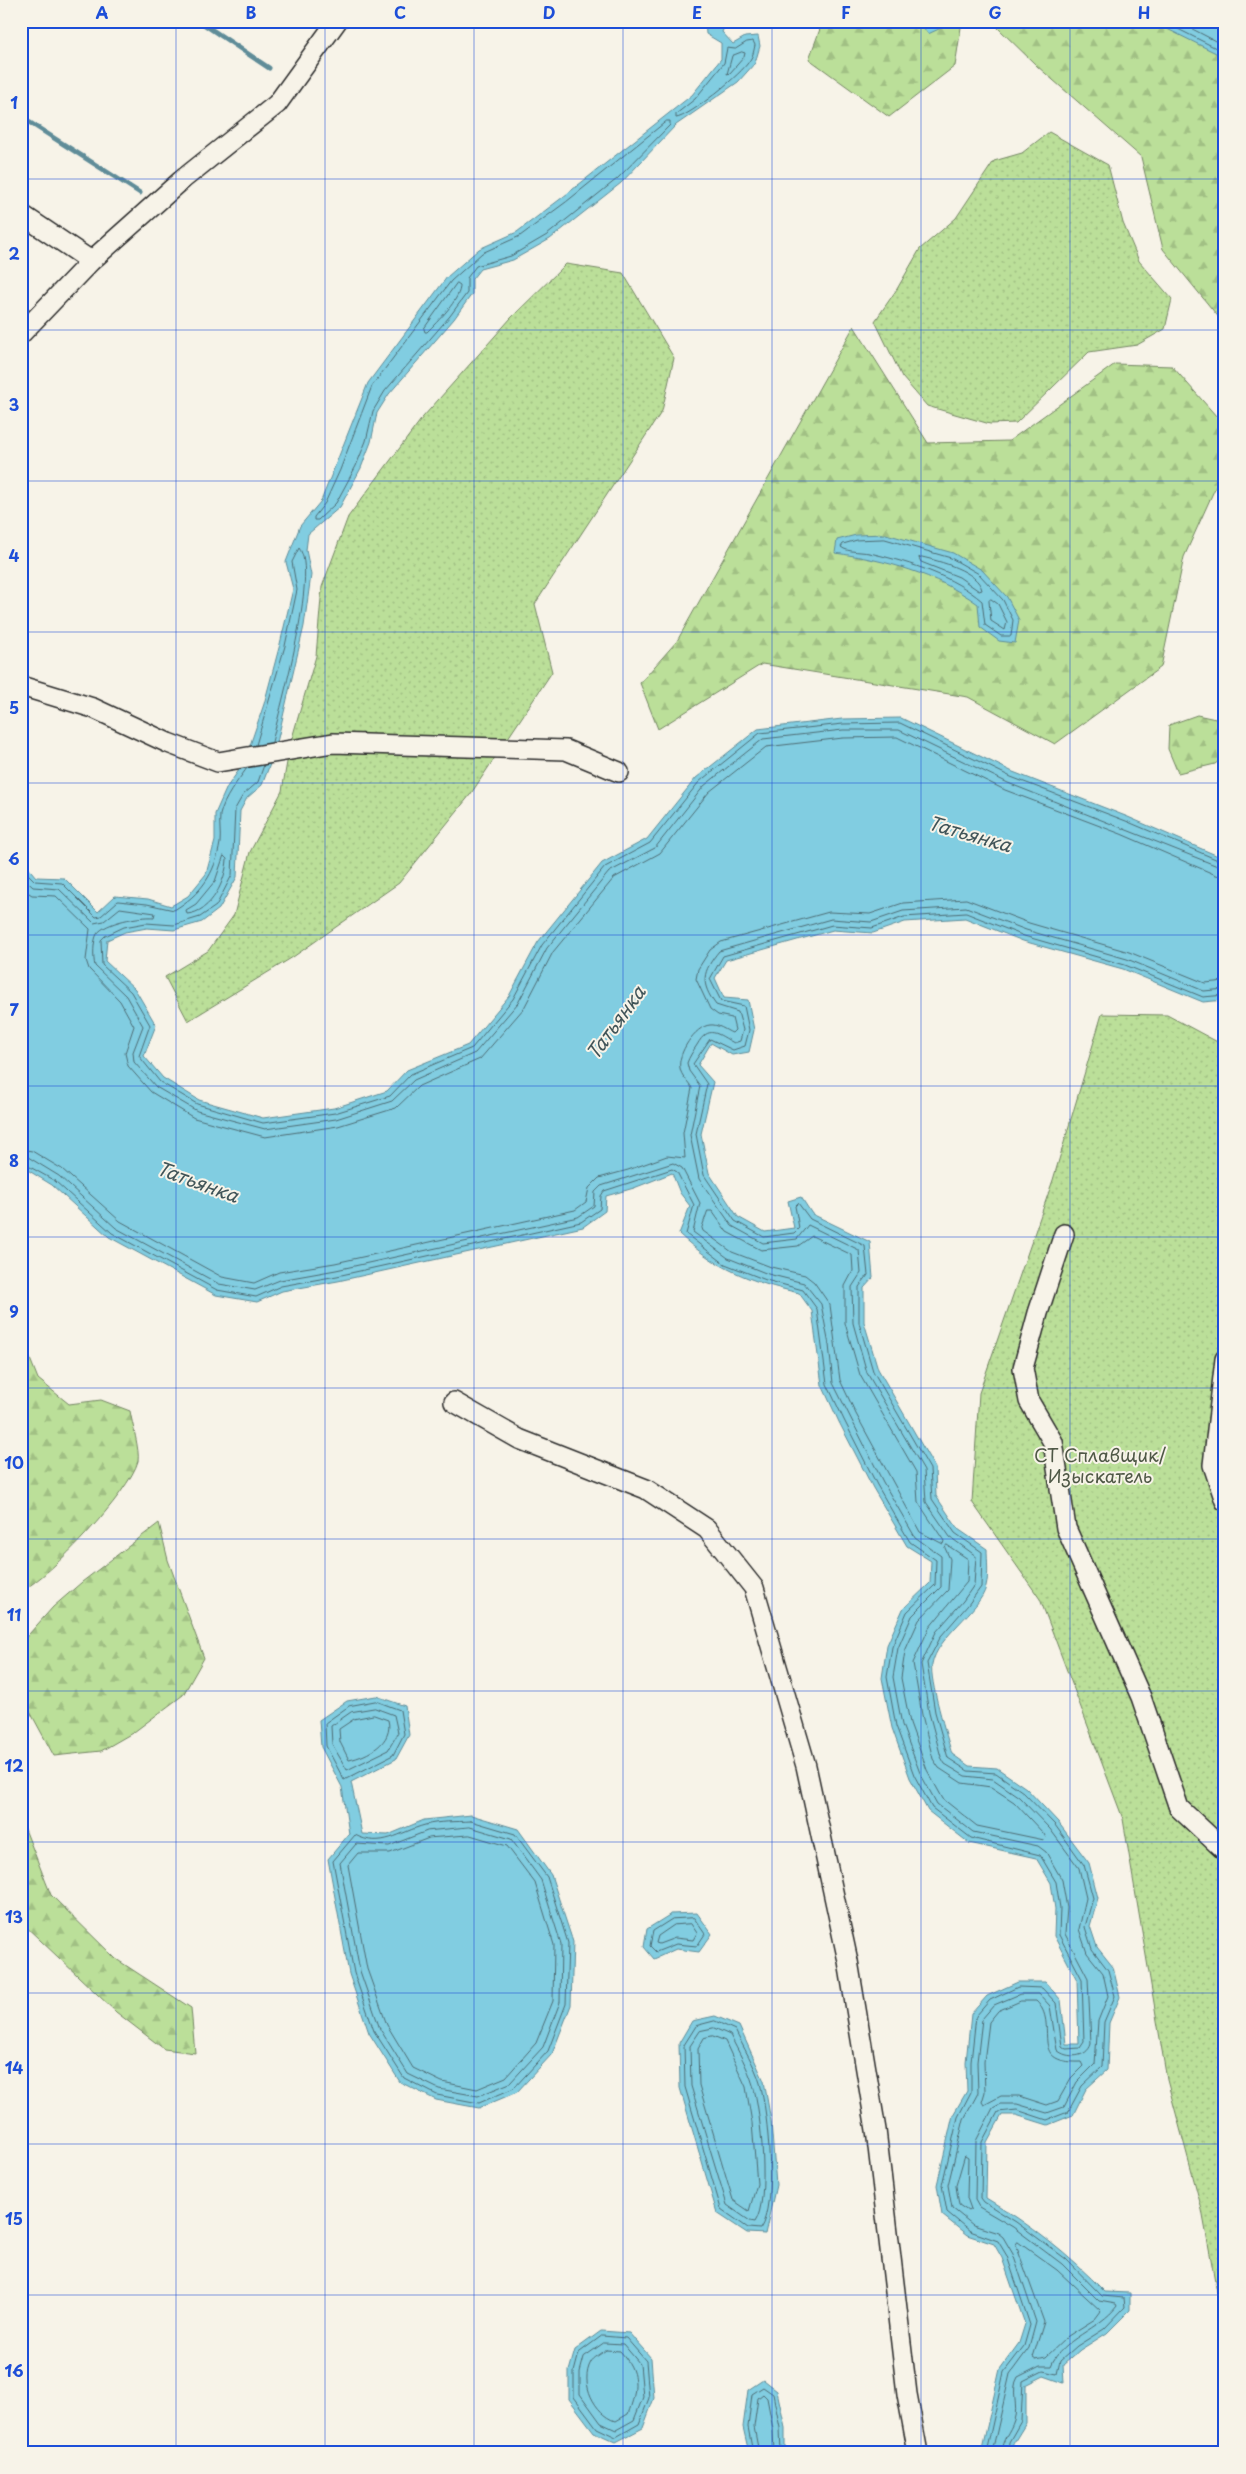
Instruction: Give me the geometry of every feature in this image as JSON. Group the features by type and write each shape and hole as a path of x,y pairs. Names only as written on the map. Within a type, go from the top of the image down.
{"street":[{"path":"21,334 91,261 183,179 276,104 337,21"},
{"path":"21,214 91,261"},
{"path":"21,686 93,708 168,743 218,762 333,743 566,750 619,772"},
{"path":"1064,1234 1038,1313 1023,1368 1029,1401 1053,1442 1066,1528 1141,1697 1179,1808 1225,1851"},
{"path":"1225,1359 1213,1465 1225,1501"},
{"path":"454,1402 519,1439 646,1489 707,1529 754,1588 806,1766 848,1961 876,2130 907,2394 918,2453"}],"green space":[{"path":"823,21 962,21 955,66 889,117 809,59"},
{"path":"999,21 1225,21 1225,325 1163,249 1141,157 1037,66 998,28"},
{"path":"1049,132 1108,165 1123,223 1139,261 1172,299 1165,329 1137,345 1089,352 1016,423 990,424 927,406 902,377 875,321 897,289 920,249 956,218 994,161 1022,153"},
{"path":"566,264 623,273 674,358 662,411 535,604 552,672 470,795 399,883 293,957 188,1021 165,977 208,951 234,915 250,852 282,791 290,745 316,656 322,587 348,517 423,417 511,318"},
{"path":"854,326 928,443 1009,441 1115,364 1172,366 1225,426 1225,466 1184,557 1161,667 1055,744 968,697 762,664 658,729 640,683 677,641"},
{"path":"1197,715 1225,721 1225,756 1215,764 1178,773 1168,749 1169,725"},
{"name":"СТ Сплавщик/ Изыскатель","path":"1102,1014 1167,1015 1225,1046 1225,2336 1202,2210 1167,2080 1123,1819 1040,1599 972,1502 979,1393 1053,1180"},
{"path":"21,1336 38,1379 69,1404 101,1400 130,1411 137,1444 138,1461 132,1475 105,1512 69,1552 34,1583 21,1591"},
{"path":"159,1523 168,1560 204,1658 183,1695 134,1732 101,1751 54,1756 21,1695 21,1643 53,1607 82,1582"},
{"path":"21,1819 51,1895 116,1959 191,2008 195,2053 164,2049 116,2012 21,1922"}],"water":[{"name":"Татьянка","path":"705,21 727,21 722,32 733,44 745,37 758,36 760,46 755,63 738,82 676,125 621,183 550,239 513,260 480,269 472,279 472,294 454,319 389,394 377,413 371,442 361,468 340,507 308,534 306,550 311,575 304,626 275,751 262,785 247,798 240,811 237,877 219,909 202,922 174,930 147,928 125,932 107,940 105,961 135,989 156,1025 144,1056 163,1078 199,1100 263,1118 334,1108 387,1091 407,1070 468,1045 509,996 538,942 602,863 647,839 696,778 758,729 842,719 901,718 1013,772 1128,817 1225,859 1225,1000 1203,1002 1123,969 1023,941 965,918 905,922 873,933 833,930 726,960 715,978 724,998 748,1000 754,1030 749,1052 732,1055 711,1043 698,1065 713,1082 701,1134 709,1173 738,1217 765,1232 794,1228 788,1201 801,1197 812,1214 870,1242 873,1278 864,1288 864,1322 878,1369 935,1468 936,1496 958,1529 987,1549 987,1578 982,1596 942,1644 932,1665 933,1683 952,1754 969,1766 997,1768 1026,1788 1058,1822 1089,1863 1098,1898 1090,1926 1097,1947 1113,1967 1120,1997 1109,2023 1107,2070 1086,2089 1073,2115 1048,2125 1016,2115 1002,2115 987,2142 986,2198 1018,2218 1048,2241 1105,2292 1130,2293 1130,2310 1107,2333 1080,2350 1063,2365 1064,2383 1044,2376 1026,2385 1026,2423 1013,2444 1012,2453 981,2453 1000,2369 1019,2343 1025,2324 1002,2258 994,2244 967,2235 942,2215 937,2185 953,2115 967,2091 966,2062 971,2014 987,1996 1018,1982 1045,1982 1061,2000 1066,2044 1079,2044 1077,1980 1054,1936 1055,1909 1051,1883 1036,1858 969,1843 928,1811 910,1778 892,1728 882,1678 887,1645 903,1609 930,1583 931,1561 907,1546 873,1488 839,1422 822,1385 812,1311 799,1293 765,1284 734,1272 706,1256 679,1234 690,1206 680,1193 672,1173 634,1188 606,1196 605,1211 583,1227 338,1281 282,1291 257,1302 216,1295 109,1237 52,1185 21,1166 21,859 36,877 64,878 98,912 115,896 148,899 171,906 188,896 206,874 215,841 215,814 227,787 244,763 264,704 280,644 293,589 286,562 300,526 321,501 368,383 447,277 479,249 517,232 692,95 721,59 721,43 706,34"},
{"path":"919,21 946,21 941,28 928,34"},
{"path":"1151,21 1225,21 1225,63 1216,53"},
{"path":"886,534 953,553 982,570 1007,597 1019,620 1015,643 999,641 980,627 978,604 945,584 892,564 835,553 837,540 856,535"},
{"path":"376,1696 405,1706 409,1735 396,1759 351,1782 362,1834 388,1835 424,1820 471,1815 518,1829 551,1875 573,1942 571,2005 552,2054 517,2092 479,2108 436,2100 400,2082 369,2033 349,1974 328,1859 349,1834 342,1787 321,1747 319,1720 347,1701"},
{"path":"697,1913 712,1934 699,1952 676,1949 654,1959 644,1947 647,1929 671,1914"},
{"path":"715,2016 739,2026 764,2081 771,2121 776,2185 765,2234 747,2233 717,2213 680,2088 679,2043 692,2021"},
{"path":"601,2331 629,2333 651,2358 654,2398 643,2428 616,2442 594,2432 569,2399 569,2371 575,2350"},
{"path":"763,2380 777,2391 785,2428 785,2453 749,2453 743,2427 748,2390"}],"waterway":[{"path":"199,21 269,68"},
{"path":"21,117 140,193"}]}
